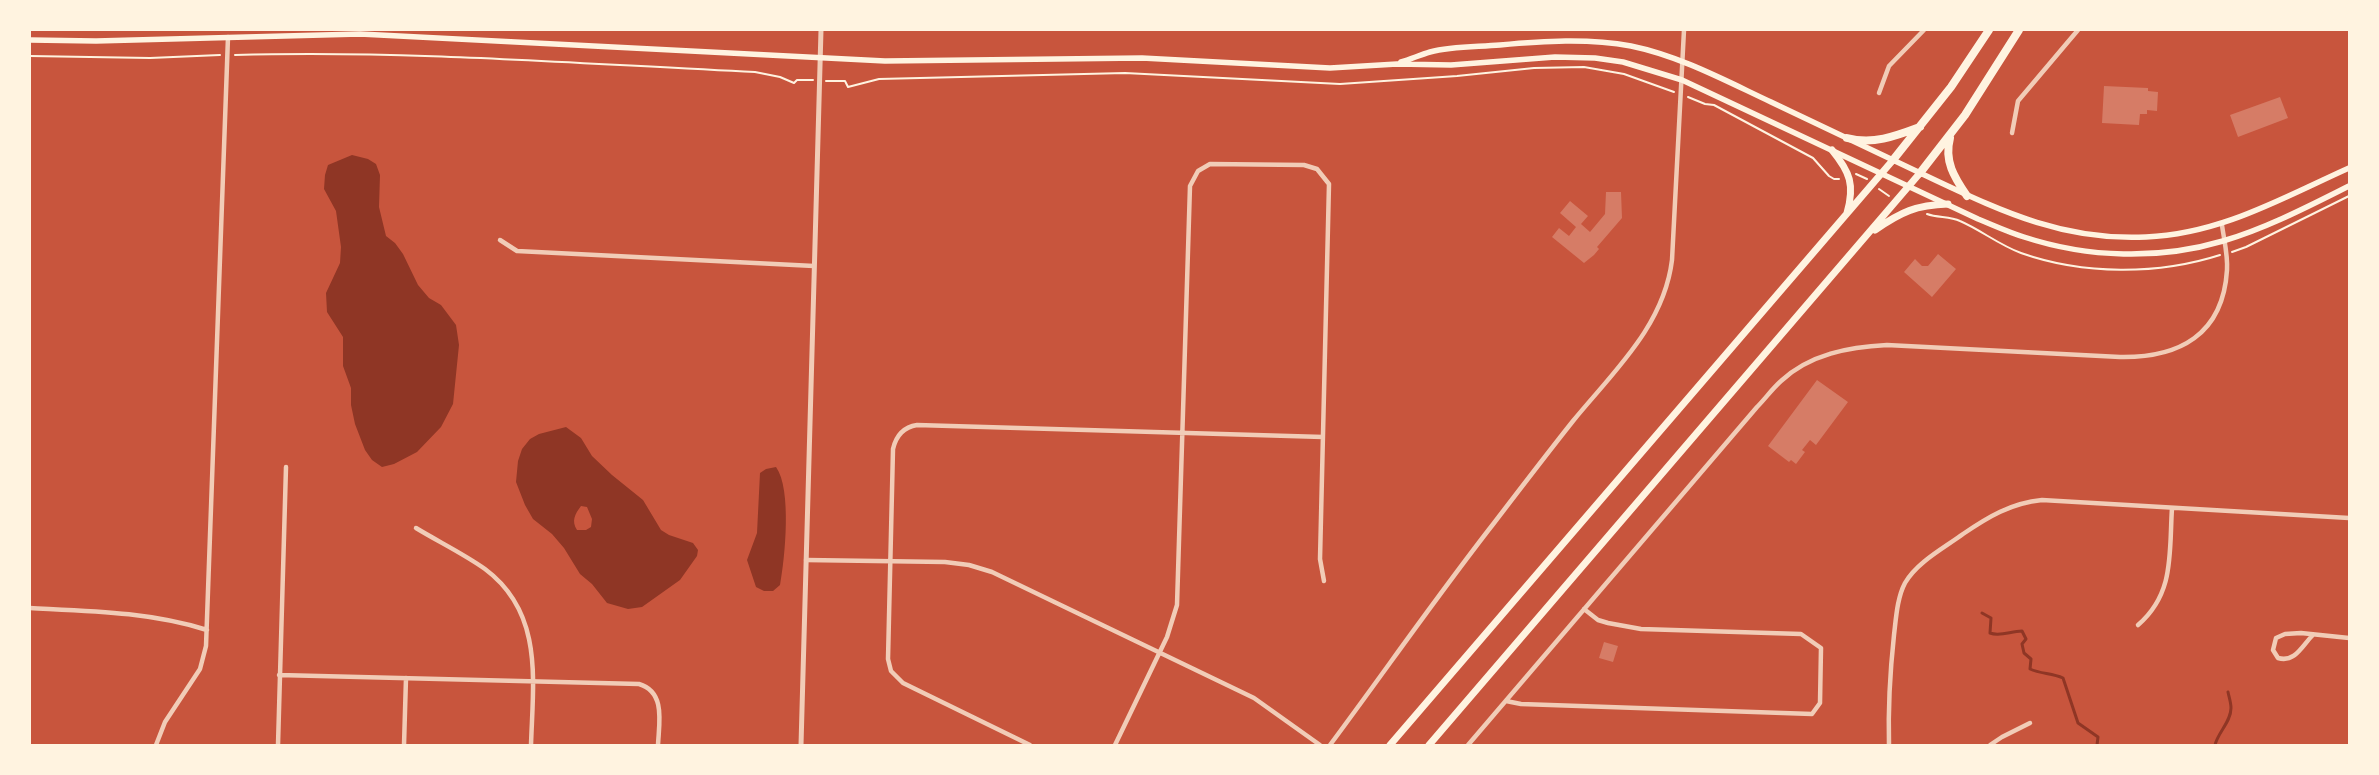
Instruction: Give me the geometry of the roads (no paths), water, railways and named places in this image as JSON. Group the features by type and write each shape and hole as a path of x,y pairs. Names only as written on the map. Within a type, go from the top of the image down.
{"highway":[{"path":"1390,745 1708,374 1846,217 1922,126 1966,67 1989,30"},
{"path":"1429,745 1920,173 1986,85 2019,30"},
{"path":"1847,138 1874,141 1922,126"},
{"path":"1951,133 1948,158 1956,178 1967,196"},
{"path":"1832,150 1843,163 1851,185 1852,193 1846,217"},
{"path":"1868,234 1897,215 1914,208 1948,204"}],"main road":[{"path":"30,40 56,42 360,34 820,59 961,62 1142,58 1330,68 1397,64 1451,65 1555,58 1595,58 1651,69 1682,80 1948,204 2024,237 2079,250 2115,254 2141,254 2191,248 2224,241 2273,222 2349,186"},
{"path":"1397,64 1432,52 1520,43 1574,41 1629,46 1653,51 1683,62 1967,196 2022,219 2082,234 2128,238 2159,237 2222,225 2277,203 2349,168"}],"street":[{"path":"801,745 821,30"},
{"path":"1330,745 1492,524 1644,334 1655,316 1671,272 1684,30"},
{"path":"1879,93 1890,66 1924,30"},
{"path":"2012,133 2018,101 2078,30"},
{"path":"156,745 165,722 200,669 204,658 207,630 228,37"},
{"path":"1115,745 1172,627 1178,593 1190,186 1198,171 1206,165 1215,163 1304,165 1317,169 1324,175 1329,184 1320,558 1324,581"},
{"path":"1468,745 1757,407 1781,381 1804,364 1830,353 1857,347 1887,345 2120,357 2158,355 2180,348 2194,340 2215,316 2221,303 2227,270 2222,225"},
{"path":"500,240 518,251 814,266"},
{"path":"1030,745 903,683 891,671 888,659 893,449 901,433 907,428 917,425 1324,437"},
{"path":"278,745 286,467"},
{"path":"1889,745 1889,682 1896,619 1906,583 1918,568 1939,551 2009,506 2042,500 2349,518"},
{"path":"2138,625 2158,603 2165,586 2172,508"},
{"path":"416,528 486,570 508,592 520,609 528,633 533,658 531,745"},
{"path":"806,560 957,563 992,572 1254,698 1320,745"},
{"path":"30,608 144,615 207,630"},
{"path":"1506,701 1521,704 1812,714 1820,703 1821,648 1801,634 1622,626 1598,620 1584,609"},
{"path":"2312,636 2290,660 2278,658 2273,650 2274,641 2280,635 2301,633 2312,636 2349,638"},
{"path":"279,674 639,684 652,691 659,708 658,745"},
{"path":"404,745 406,678"},
{"path":"1990,745 2008,733 2030,723"}],"waterway":[{"path":"1982,613 1991,618 1990,633 2022,631 2026,639 2022,644 2024,653 2031,659 2030,669 2063,678 2078,723 2098,737 2097,745"},
{"path":"2215,745 2230,713 2231,706 2228,692"}]}
